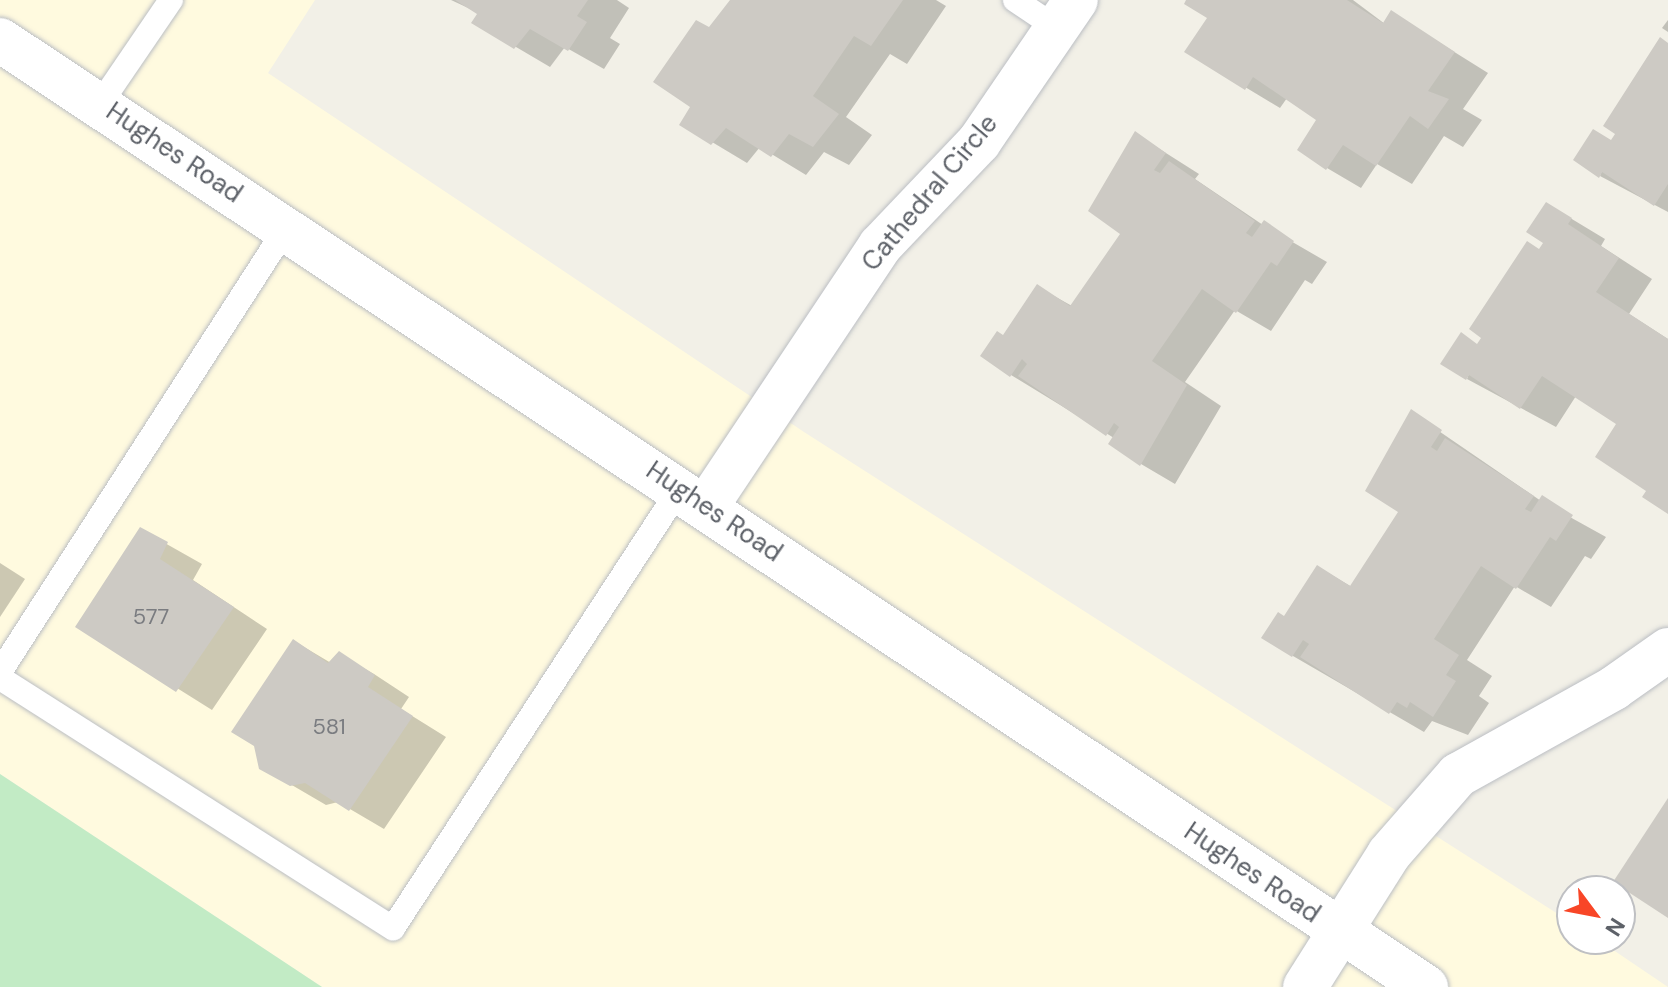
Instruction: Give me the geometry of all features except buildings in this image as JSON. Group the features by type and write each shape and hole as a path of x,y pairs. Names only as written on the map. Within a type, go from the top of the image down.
{"main road":[{"name":"Cathedral Circle","path":"693,498 880,246 979,142 1066,14"},
{"name":"Hughes Road","path":"0,40 1426,987"},
{"path":"1305,987 1337,930 1389,854 1458,775 1614,688 1668,650"}],"lane":[{"path":"100,104 171,0"},
{"path":"1015,0 1066,14"},
{"path":"286,228 0,675 393,928 693,498"}],"shaded area":[{"path":"0,0 315,0 268,73 804,432 1556,913 1556,955 1621,955 1668,987 322,987 0,774"}],"green space":[{"path":"0,774 322,987 0,987"}]}
